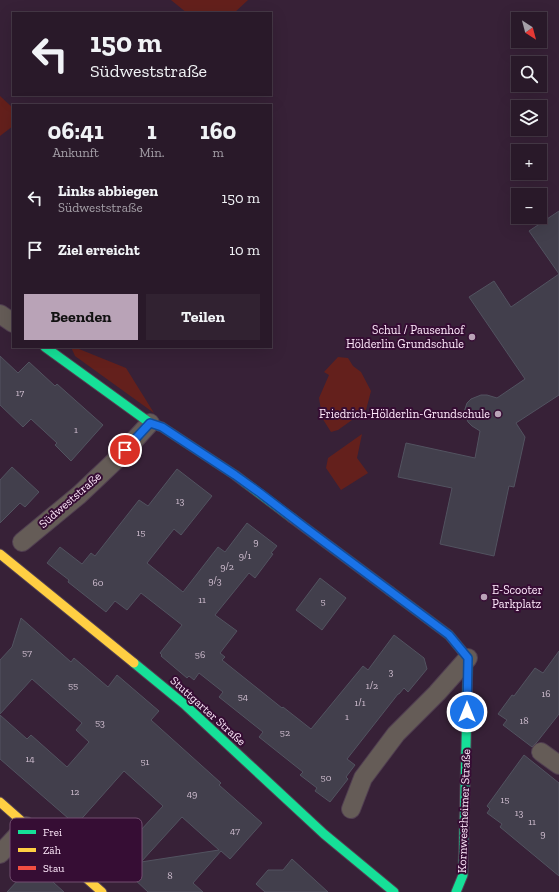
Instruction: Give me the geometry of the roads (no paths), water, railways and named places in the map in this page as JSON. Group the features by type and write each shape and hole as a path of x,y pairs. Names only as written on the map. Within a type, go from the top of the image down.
{"street":[{"path":"0,314 12,322"},
{"path":"46,348 150,423 162,427 260,493 449,635 468,658 438,693 396,734 363,778 351,809"},
{"name":"Südweststraße","path":"22,542 79,495 117,459 150,423"},
{"name":"Stuttgarter Straße","path":"0,554 184,704 324,834 394,892"},
{"name":"Kornwestheimer Straße","path":"456,892 463,875 468,658"},
{"path":"541,752 559,765"},
{"path":"0,802 17,818"},
{"path":"0,854 10,843"},
{"path":"90,882 102,892"}],"place":[{"name":"Schul / Pausenhof Hölderlin Grundschule","path":"472,337"},
{"name":"Friedrich-Hölderlin-Grundschule","path":"498,414"},
{"name":"E-Scooter Parkplatz","path":"484,597"}]}
